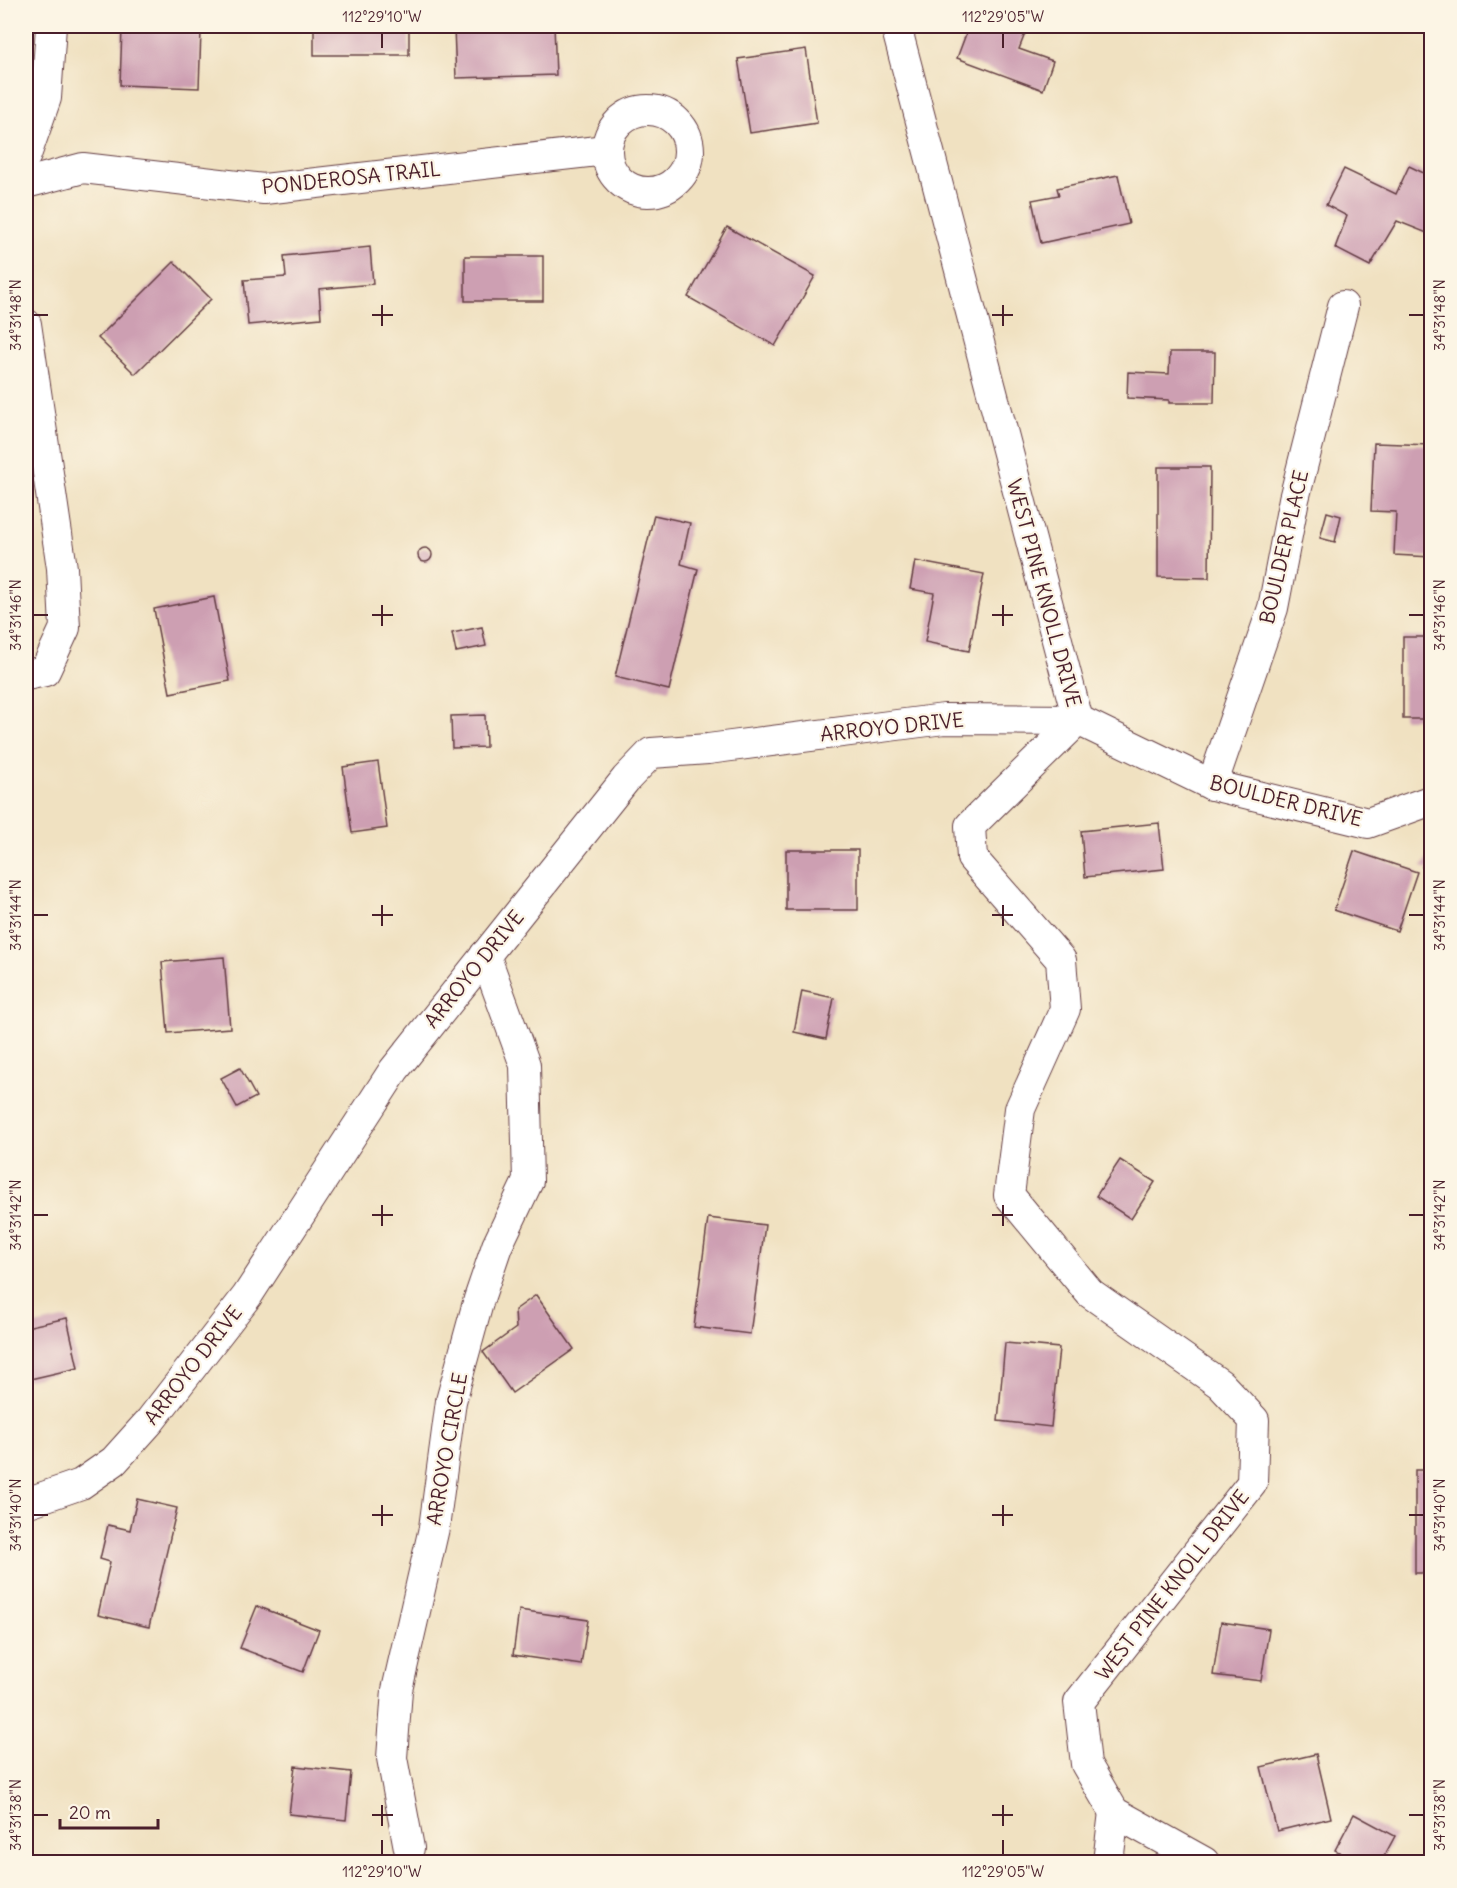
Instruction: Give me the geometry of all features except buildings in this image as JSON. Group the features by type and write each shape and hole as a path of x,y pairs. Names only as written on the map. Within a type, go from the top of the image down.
{"street":[{"path":"26,155 46,98 51,26"},
{"name":"WEST PINE KNOLL DRIVE","path":"896,26 1078,720 970,826 972,858 1061,960 1065,1009 1020,1108 1009,1196 1090,1293 1220,1384 1254,1420 1252,1483 1079,1702 1086,1764 1114,1812"},
{"name":"PONDEROSA TRAIL","path":"26,183 83,168 264,189 606,150"},
{"name":"BOULDER PLACE","path":"1212,785 1273,608 1294,499 1343,306"},
{"path":"26,324 62,568 65,627 45,671 26,675"},
{"name":"ARROYO DRIVE","path":"26,1503 81,1484 114,1461 150,1421 247,1296 394,1070 626,779 651,753 708,749 944,719 1078,720"},
{"name":"BOULDER DRIVE","path":"1078,720 1212,785 1368,823 1431,800"},
{"name":"ARROYO CIRCLE","path":"409,1848 392,1758 397,1690 434,1528 451,1401 479,1299 497,1246 528,1181 525,1065 485,955"},
{"path":"1108,1863 1114,1812 1204,1863"}]}
